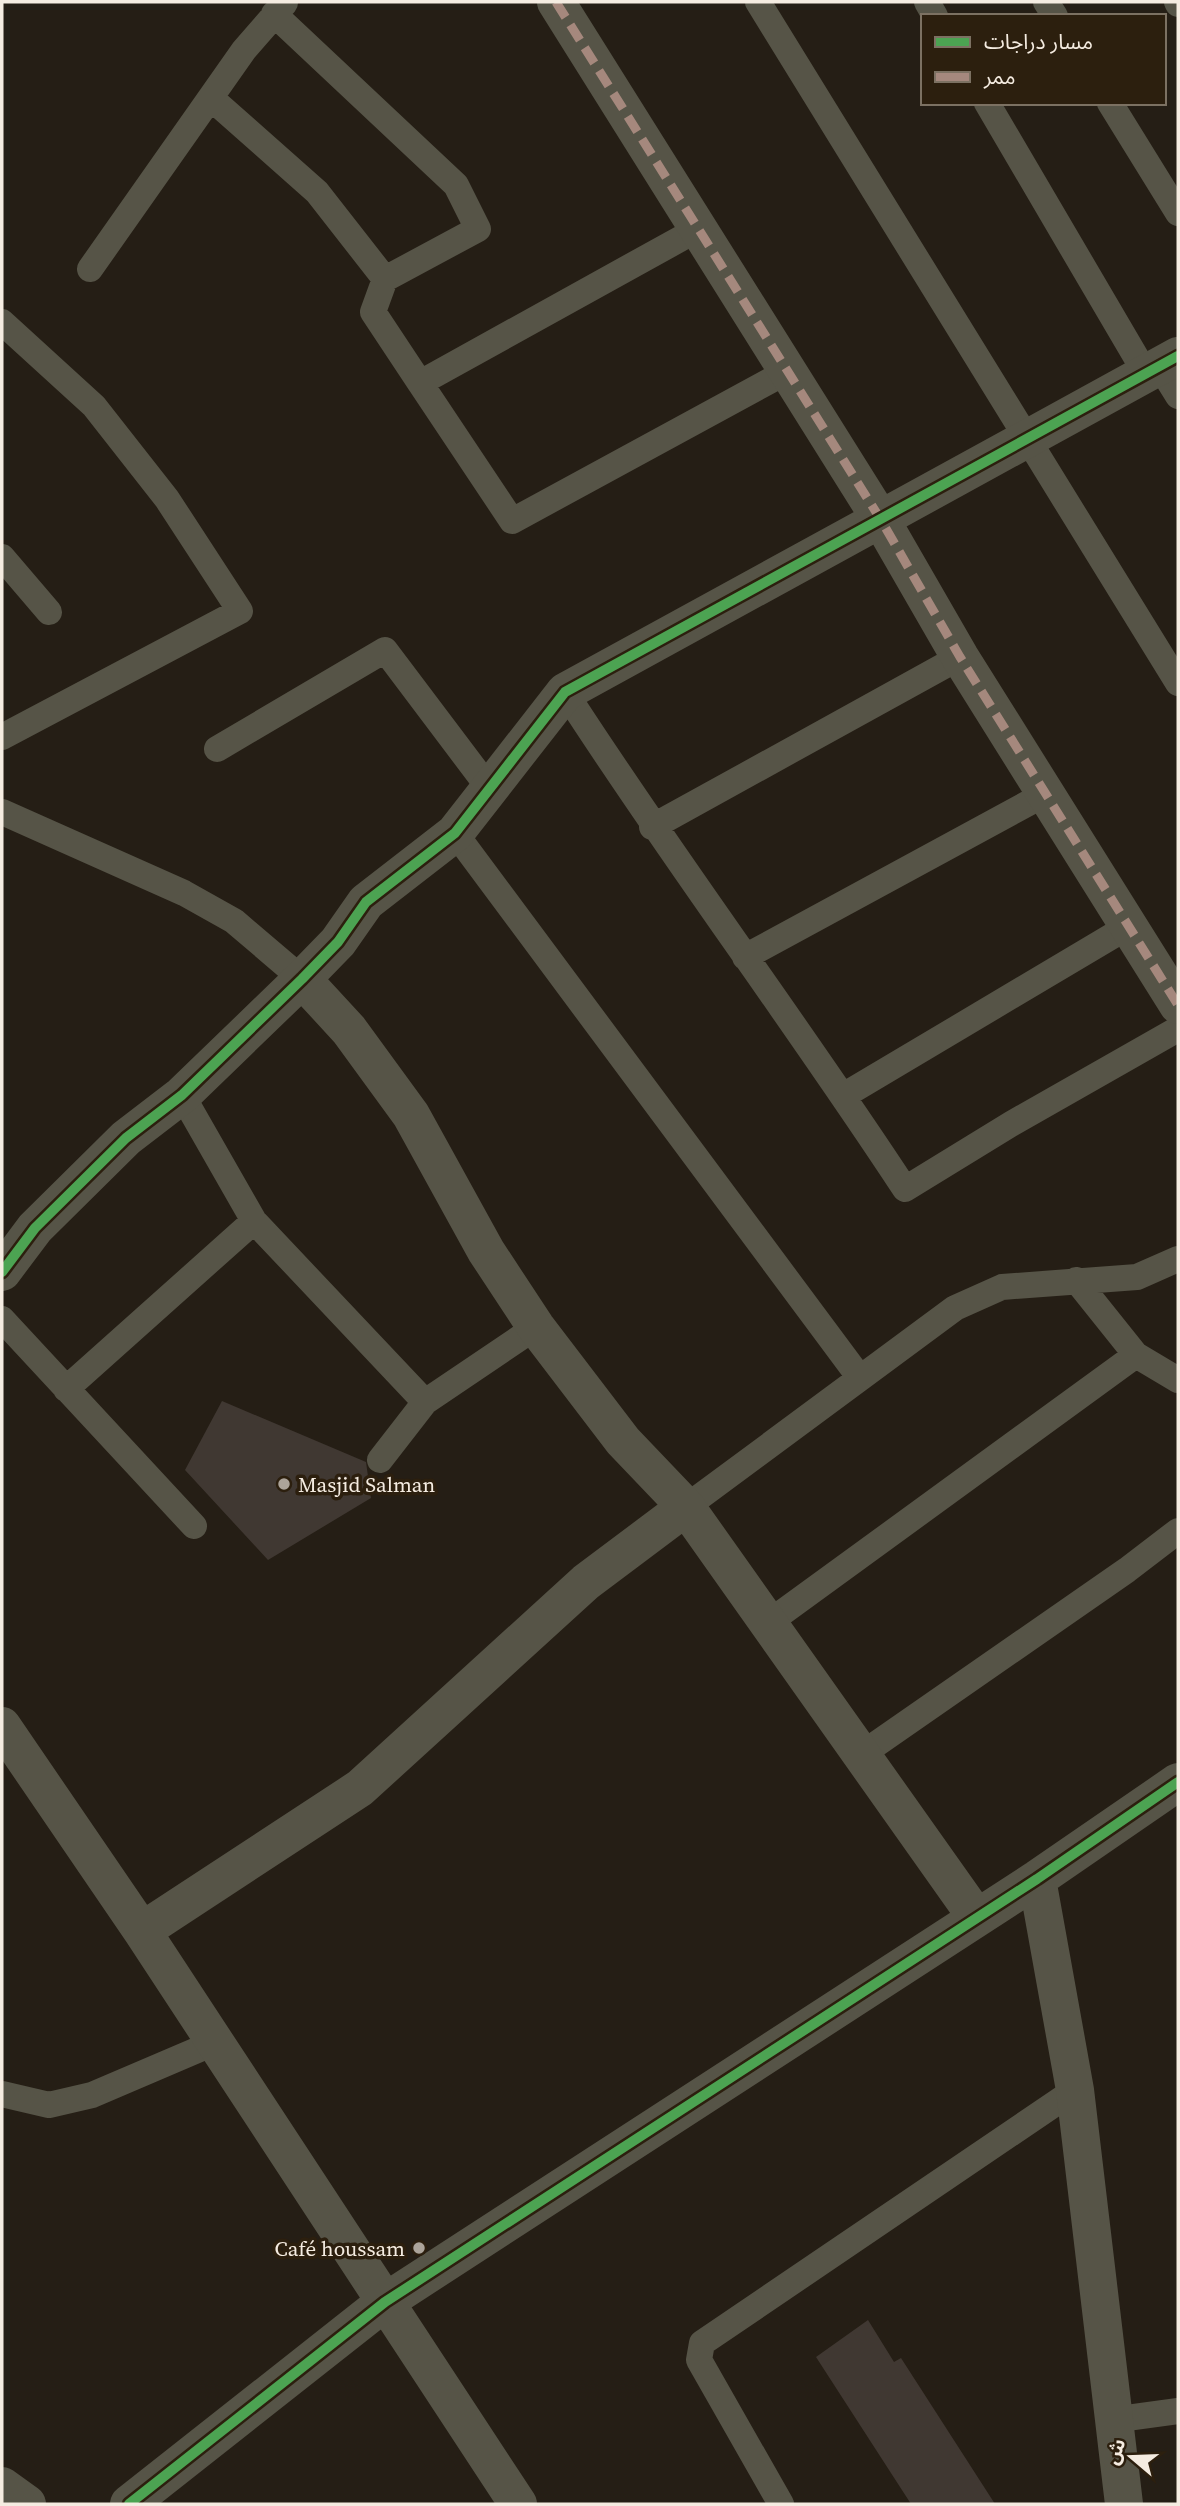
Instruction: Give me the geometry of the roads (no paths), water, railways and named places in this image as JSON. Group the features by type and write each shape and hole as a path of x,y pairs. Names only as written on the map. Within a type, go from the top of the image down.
{"street":[{"path":"556,2 881,520 960,657 1178,1005"},
{"path":"2,1272 35,1228 126,1138 182,1095 302,979 338,942 366,902 454,833 565,692 1026,440 1166,373"},
{"path":"302,979 349,1030 411,1115 486,1251 536,1327 623,1441 686,1507 977,1918"},
{"path":"142,1931 360,1787 586,1582 686,1507"},
{"path":"2,1726 216,2042 518,2504"},
{"path":"129,2504 385,2302 1037,1879 1178,1782"},
{"path":"1037,1879 1075,2091 1124,2504"},
{"path":"2,2486 27,2504"}],"lane":[{"path":"758,2 1178,683"},
{"path":"90,269 244,50 280,8 456,185 478,229 385,279 373,312 512,521 786,372"},
{"path":"212,99 317,192 385,279"},
{"path":"988,105 1166,373"},
{"path":"1111,105 1178,213"},
{"path":"420,383 698,229"},
{"path":"2,321 94,406 167,499 240,611 2,737"},
{"path":"2,557 49,612"},
{"path":"217,749 385,650 489,788"},
{"path":"652,827 960,657"},
{"path":"565,692 652,827 843,1096 905,1189 1011,1124 1178,1029"},
{"path":"745,957 1045,794"},
{"path":"2,812 184,893 234,921 302,979"},
{"path":"454,833 860,1378"},
{"path":"843,1096 1129,926"},
{"path":"182,1095 254,1221 425,1402"},
{"path":"66,1389 254,1221"},
{"path":"686,1507 954,1308 1002,1287 1136,1277 1178,1259"},
{"path":"1076,1280 1136,1355 1178,1380"},
{"path":"2,1320 194,1526"},
{"path":"380,1460 425,1402 536,1327"},
{"path":"768,1623 1136,1355"},
{"path":"862,1754 1127,1570 1178,1531"},
{"path":"2,2094 49,2105 92,2095 216,2042"},
{"path":"781,2504 699,2360 702,2343 1075,2091"},
{"path":"1112,2420 1178,2411"}],"place":[{"name":"Masjid Salman","path":"284,1484"},
{"name":"Café houssam","path":"419,2248"}]}
